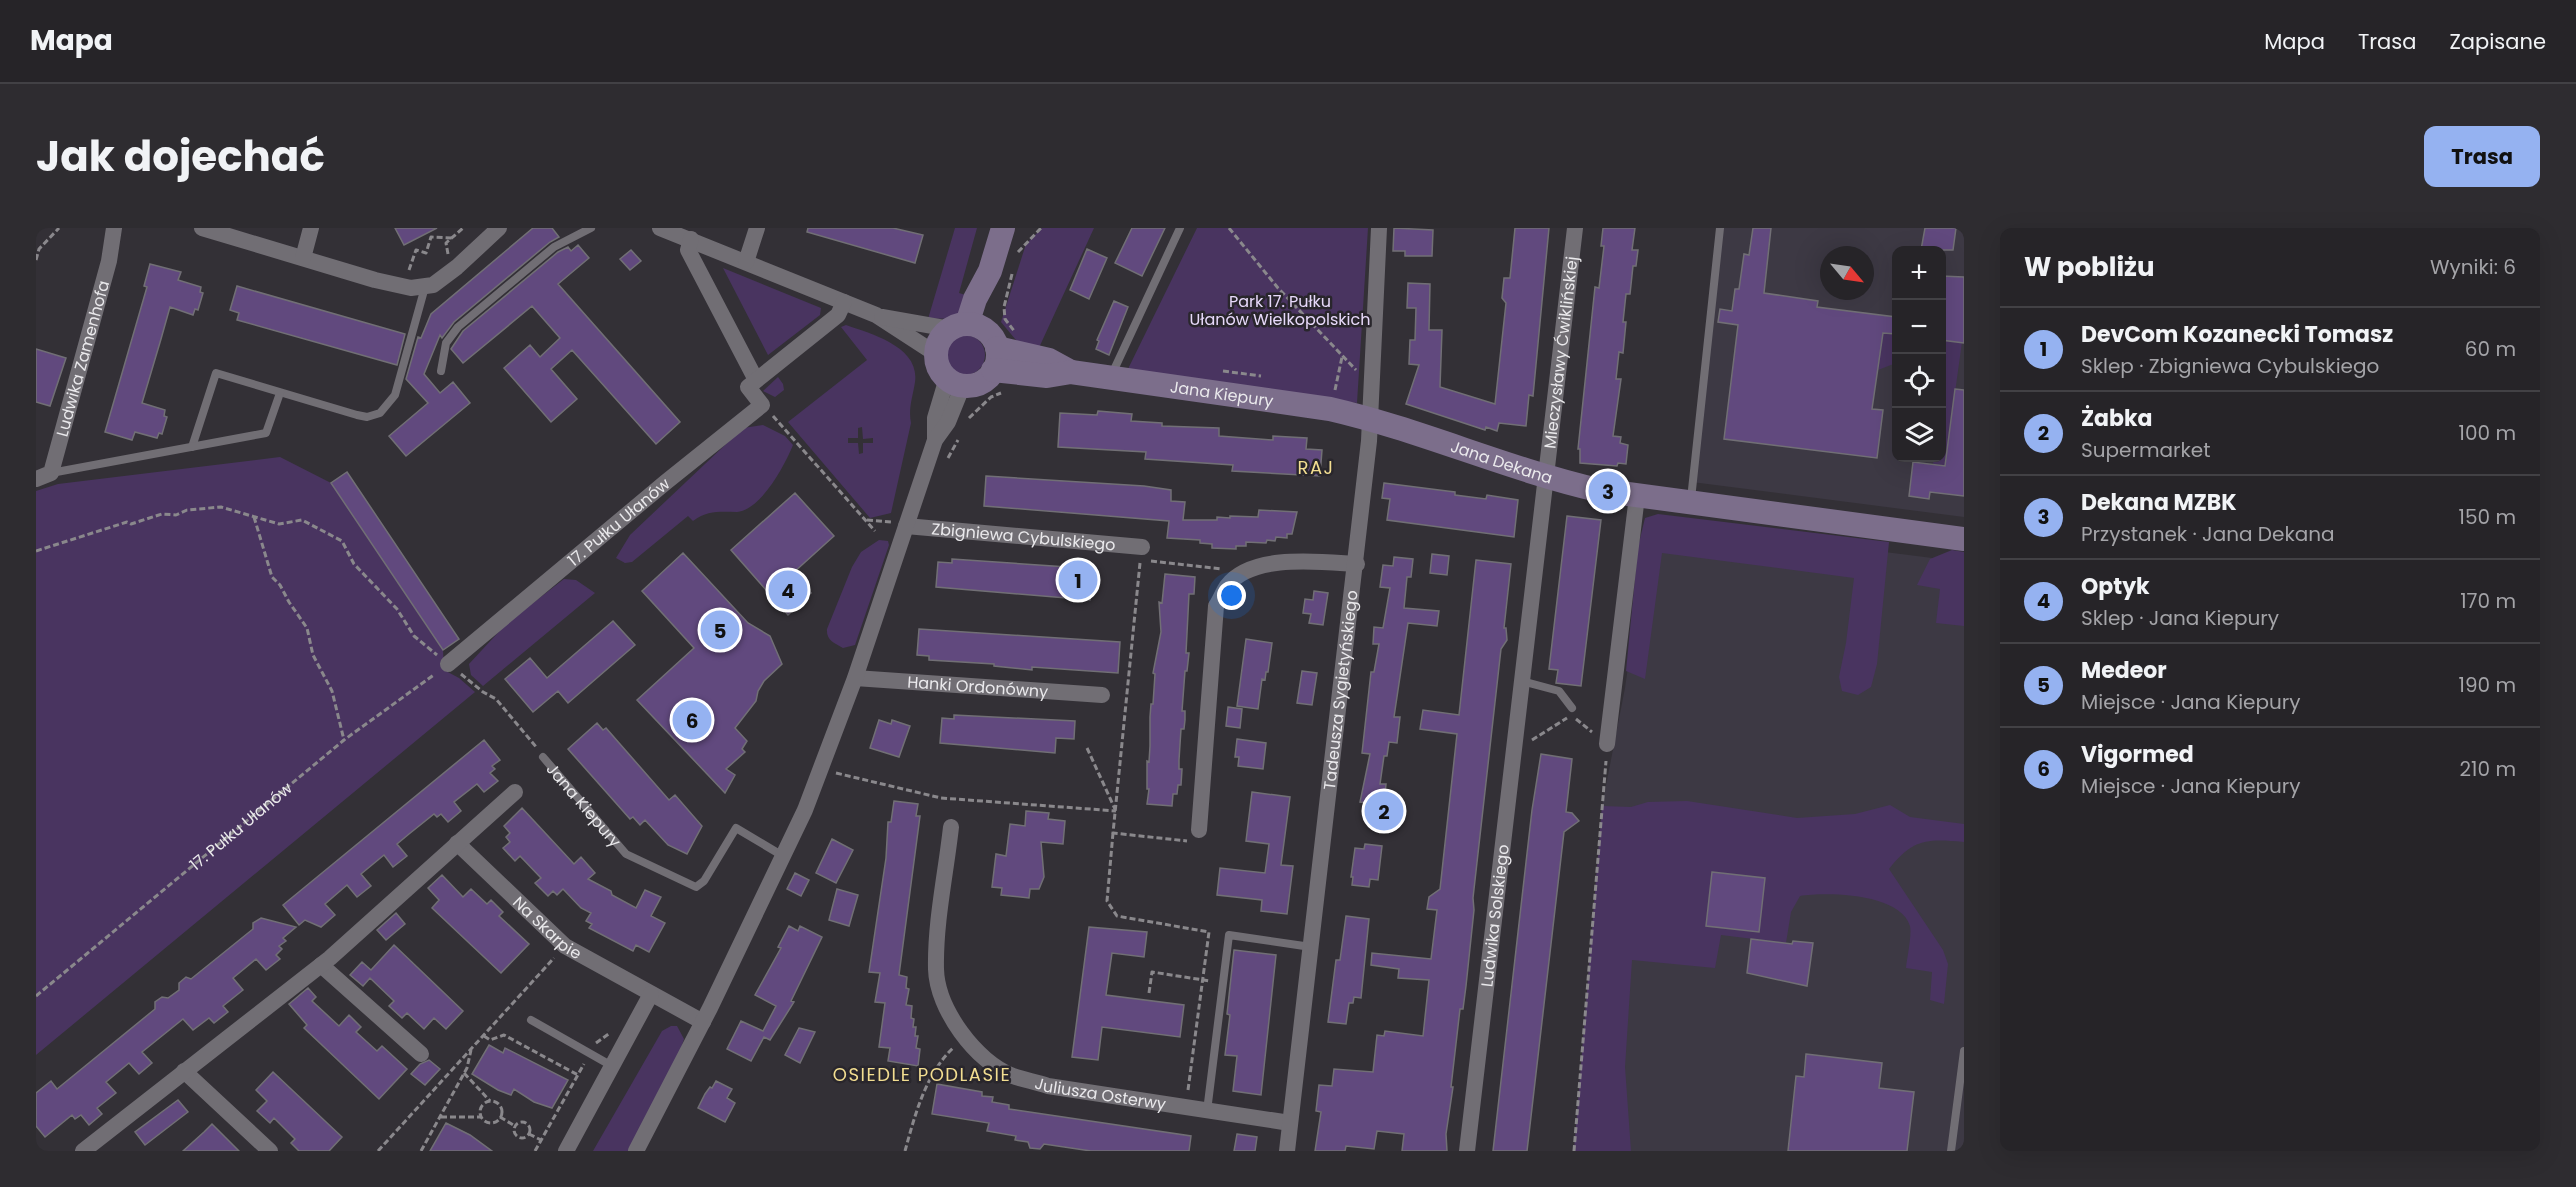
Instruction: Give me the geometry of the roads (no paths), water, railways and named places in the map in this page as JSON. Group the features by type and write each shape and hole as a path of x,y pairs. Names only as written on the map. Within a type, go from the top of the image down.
{"street":[{"name":"Ludwika Zamenhofa","path":"44,476 109,261 114,228"},
{"path":"201,228 375,280 411,288 420,281 433,285 457,267 499,228"},
{"path":"303,258 311,228"},
{"path":"660,228 876,315 978,340"},
{"path":"746,262 757,228"},
{"path":"978,340 941,339 936,354 939,367 955,382 977,384 978,340 975,298 990,271 1003,228"},
{"name":"Tadeusza Sygietyńskiego","path":"1287,1151 1357,564 1371,419 1379,228"},
{"name":"Mieczysławy Ćwiklińskiej","path":"1546,476 1575,228"},
{"path":"691,240 688,250 752,383 838,315 844,302"},
{"path":"876,315 936,354"},
{"name":"Jana Kiepury","path":"978,340 1047,376 1071,372 1330,409 1371,419"},
{"path":"636,1151 703,1022 805,810 855,678 899,524 935,440 948,422 955,382"},
{"name":"17. Pułku Ułanów","path":"448,664 766,409 752,383"},
{"name":"Jana Dekana","path":"1371,419 1546,476 1598,490 1964,539"},
{"name":"Ludwika Solskiego","path":"1467,1151 1546,476"},
{"path":"1607,744 1636,495"},
{"name":"Zbigniewa Cybulskiego","path":"899,524 1142,547"},
{"path":"1199,830 1216,606 1228,584 1247,571 1268,563 1291,561 1357,564"},
{"name":"Hanki Ordonówny","path":"855,678 1102,695"},
{"path":"83,1151 321,965 515,792"},
{"name":"Juliusza Osterwy","path":"951,827 936,971 948,1010 966,1038 984,1058 1012,1076 1048,1086 1290,1123"},
{"name":"Na Skarpie","path":"458,843 565,946 703,1022"},
{"path":"321,965 421,1054"},
{"path":"566,1151 651,993"},
{"path":"184,1071 270,1151"}],"lane":[{"path":"441,371 446,343 458,327 554,247 591,228"},
{"path":"1111,378 1180,228"},
{"path":"1690,503 1720,228"},
{"path":"192,447 216,373 357,415 367,417 380,413 395,395 420,281"},
{"path":"44,476 266,433 280,393"},
{"path":"1522,681 1559,692 1572,708"},
{"name":"Jana Kiepury","path":"543,757 626,854 696,887 704,881 736,828 783,856"},
{"path":"1207,1111 1229,935 1311,947"},
{"path":"531,1020 612,1066"},
{"path":"1951,1151 1964,1051"}],"place":[{"name":"Dekana MZBK","path":"1608,491"},
{"name":"DevCom Kozanecki Tomasz","path":"1078,580"},
{"name":"Optyk","path":"788,590"},
{"name":"Medeor","path":"720,630"},
{"name":"Vigormed","path":"692,720"},
{"name":"Żabka","path":"1384,811"}],"district":[{"name":"RAJ","path":"1316,467"},
{"name":"OSIEDLE PODLASIE","path":"922,1074"}],"park label":[{"name":"Park 17. Pułku Ułanów Wielkopolskich","path":"1280,310"}]}
